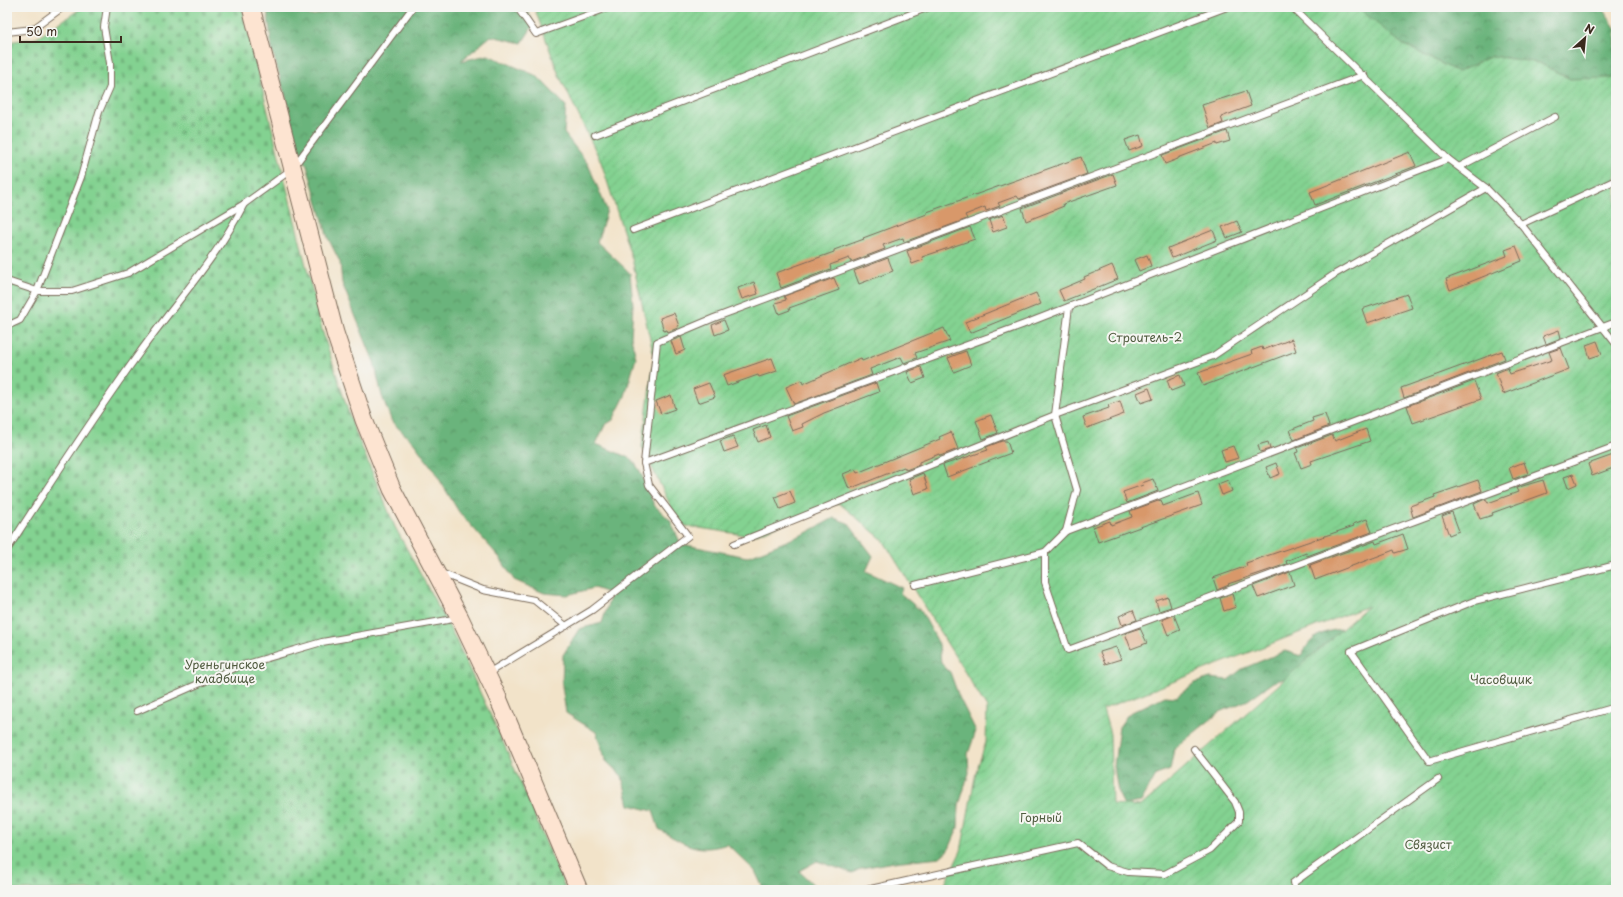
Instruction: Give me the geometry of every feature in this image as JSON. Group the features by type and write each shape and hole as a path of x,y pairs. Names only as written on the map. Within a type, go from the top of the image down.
{"main road":[{"path":"251,7 335,333 364,420 392,489 436,571 487,674 536,784 579,890"}],"lane":[{"path":"7,32 33,29 63,7"},
{"path":"7,326 20,320 37,291 81,177 99,112 110,87 110,63 104,27 107,7"},
{"path":"7,281 37,291 72,291 128,274 244,204 292,169 413,7"},
{"path":"517,7 536,34 610,7"},
{"path":"595,135 929,7"},
{"path":"632,230 1227,7"},
{"path":"1292,7 1364,75 1448,159 1486,188 1521,224 1604,326 1616,344"},
{"path":"487,674 592,610 688,536 649,485 644,463 657,342 714,318 1364,75"},
{"path":"1459,167 1555,117"},
{"path":"644,463 1069,307 1448,159"},
{"path":"1521,224 1616,180"},
{"path":"734,544 1055,414 1213,356 1335,274 1486,188"},
{"path":"7,550 63,463 140,352 232,228 244,204"},
{"path":"1066,530 1077,490 1055,414 1069,307"},
{"path":"915,585 1045,552 1066,530 1616,322"},
{"path":"1045,552 1045,582 1068,650 1616,446"},
{"path":"1616,565 1474,600 1351,651 1429,761 1616,707"},
{"path":"436,571 483,590 534,600 566,626"},
{"path":"137,711 237,667 273,656 322,642 460,618"},
{"path":"866,890 1078,843 1107,866 1128,872 1165,874 1210,850 1239,821 1239,812 1235,802 1194,749"},
{"path":"1296,890 1293,883 1438,779"}],"green space":[{"name":"Уреньгинское кладбище","path":"93,7 242,7 322,330 353,426 395,527 455,638 507,751 566,890 7,890 7,42 37,38 80,9"},
{"path":"267,7 290,7 311,16 332,11 338,7 526,7 534,24 522,43 491,36 461,61 488,55 537,76 566,106 564,133 588,164 607,210 597,242 630,273 633,305 631,337 636,358 625,396 613,420 605,425 596,444 632,459 640,471 654,505 670,520 681,544 747,557 804,534 834,518 848,523 873,556 866,571 902,588 900,593 921,611 939,644 941,663 950,672 959,697 976,731 968,754 969,773 959,805 958,828 949,849 940,857 893,862 862,868 852,873 817,861 799,871 819,890 764,890 755,871 727,844 717,847 699,848 683,843 659,829 653,811 629,805 622,776 606,761 596,732 566,713 562,686 563,655 579,629 602,623 611,594 594,588 567,595 544,593 514,580 500,558 459,512 433,469 413,442 392,422 382,396 374,362 342,283 340,262 328,238 307,166 294,140 288,105 272,50"},
{"name":"Строитель-2","path":"534,7 1308,7 1310,9 1312,7 1357,7 1402,44 1458,72 1492,56 1539,63 1570,79 1614,78 1616,72 1616,890 942,890 961,851 976,772 986,742 987,708 883,540 839,503 751,536 680,525 642,447 654,357 632,259 601,162 559,75","holes":["1368,606 1141,806 1112,804 1110,734 1103,709"]},
{"path":"1357,7 1601,7 1616,29 1615,78 1570,79 1539,63 1492,56 1458,72 1402,44"},
{"path":"1341,629 1344,637 1325,652 1309,657 1304,665 1288,678 1273,682 1248,700 1220,712 1174,749 1170,770 1156,775 1141,802 1124,805 1118,793 1114,766 1119,727 1128,714 1165,696 1176,697 1195,683 1210,678 1228,680 1242,669 1285,651 1301,656 1309,644 1317,636"}],"building":[{"path":"1246,91 1251,106 1221,117 1223,123 1210,128 1202,105"},
{"path":"1227,131 1230,141 1217,145 1217,143 1165,164 1162,155"},
{"path":"1140,135 1143,146 1129,151 1125,140"},
{"path":"1410,152 1416,166 1315,205 1310,192"},
{"path":"1081,157 1087,174 1019,199 1017,196 998,203 1000,206 986,211 985,207 965,215 967,219 904,242 903,238 883,245 885,249 851,262 849,258 830,265 831,269 781,288 776,273 834,252 834,250 864,239 863,238 927,214 927,212"},
{"path":"1113,174 1117,185 1063,204 1064,206 1026,221 1022,208"},
{"path":"1003,215 1007,227 993,232 989,220"},
{"path":"1237,221 1242,232 1227,238 1222,227"},
{"path":"970,227 975,239 922,257 923,260 912,264 907,251"},
{"path":"1213,230 1217,240 1172,258 1168,248"},
{"path":"1516,246 1522,261 1450,290 1446,279 1507,256 1505,250"},
{"path":"1147,255 1151,266 1139,271 1134,260"},
{"path":"888,258 893,271 859,284 854,271"},
{"path":"1112,265 1118,279 1064,301 1059,290"},
{"path":"834,278 839,290 789,308 790,310 779,314 775,303 786,300 784,296"},
{"path":"754,282 758,294 742,299 738,288"},
{"path":"1036,293 1041,304 970,333 965,322"},
{"path":"1407,294 1412,308 1367,323 1362,309"},
{"path":"674,313 679,326 677,326 678,328 668,332 667,330 664,331 660,318"},
{"path":"724,320 728,330 715,335 712,325"},
{"path":"944,328 950,341 915,353 917,358 904,363 901,357 870,369 872,375 794,404 786,387 802,380 803,384 861,358 862,361"},
{"path":"1559,330 1561,338 1546,344 1543,336"},
{"path":"681,337 685,350 676,354 671,341"},
{"path":"1292,339 1296,351 1203,386 1198,373 1252,354 1251,351 1262,347 1263,350"},
{"path":"1597,341 1602,354 1590,358 1586,345"},
{"path":"1561,348 1569,369 1503,394 1496,373 1508,368 1510,374 1552,360 1549,352"},
{"path":"966,351 971,365 954,372 948,358"},
{"path":"1502,351 1505,359 1404,398 1401,388"},
{"path":"772,358 777,371 759,377 758,375 727,386 723,375"},
{"path":"921,367 925,378 912,383 907,372"},
{"path":"1180,375 1184,386 1171,391 1167,380"},
{"path":"1474,381 1481,399 1413,423 1407,406"},
{"path":"709,383 715,397 698,403 693,389"},
{"path":"876,383 879,392 824,413 802,424 803,427 792,431 786,416"},
{"path":"1149,388 1153,399 1141,403 1137,393"},
{"path":"671,395 675,409 661,414 656,401"},
{"path":"1120,401 1124,414 1087,428 1083,417 1109,408 1108,405"},
{"path":"1325,414 1329,426 1294,440 1290,430 1313,421 1312,418"},
{"path":"991,415 998,433 983,439 976,421"},
{"path":"766,425 770,437 758,442 753,430"},
{"path":"1366,429 1370,441 1311,461 1312,464 1301,468 1295,453 1298,452 1297,448 1332,435 1335,441"},
{"path":"951,432 958,449 940,456 939,454 919,462 919,465 906,470 904,467 849,489 843,474 855,469 857,473 940,439 939,437"},
{"path":"733,436 738,447 724,452 720,441"},
{"path":"1002,441 1007,441 1011,453 947,477 943,465 988,450 986,447"},
{"path":"1268,442 1270,449 1260,452 1258,445"},
{"path":"1233,446 1238,458 1225,462 1221,450"},
{"path":"1616,454 1616,467 1592,476 1588,464"},
{"path":"1524,462 1528,474 1513,479 1509,468"},
{"path":"1276,463 1280,474 1270,478 1266,467"},
{"path":"923,473 928,489 914,494 909,479"},
{"path":"1573,474 1577,484 1568,488 1564,477"},
{"path":"1153,479 1158,491 1127,503 1123,492 1143,485 1142,483"},
{"path":"1228,480 1232,491 1222,495 1218,484"},
{"path":"1478,480 1482,491 1413,517 1410,506 1435,497 1434,495"},
{"path":"1543,480 1547,493 1492,513 1493,515 1480,519 1474,504 1485,499 1488,503 1518,492 1516,488"},
{"path":"790,491 795,503 780,509 775,497"},
{"path":"1198,493 1202,505 1098,542 1093,527 1110,521 1111,525 1132,517 1130,511 1161,500 1163,506"},
{"path":"1452,512 1459,531 1449,535 1442,516"},
{"path":"1367,519 1372,532 1307,556 1306,553 1286,561 1287,564 1228,584 1229,585 1217,590 1213,578 1247,566 1246,563 1354,526 1353,524"},
{"path":"1403,534 1408,549 1395,553 1394,550 1315,580 1310,565 1375,541 1376,544"},
{"path":"1290,572 1294,585 1258,598 1253,586"},
{"path":"1232,594 1236,607 1224,611 1220,598"},
{"path":"1168,597 1171,607 1159,611 1156,601"},
{"path":"1133,610 1137,620 1122,625 1119,616"},
{"path":"1174,615 1180,630 1168,635 1162,620"},
{"path":"1140,628 1147,643 1131,649 1125,633"},
{"path":"1116,647 1121,659 1105,664 1100,652"}],"park label":[{"name":"Часовщик","path":"1501,680"},
{"name":"Горный","path":"1041,818"},
{"name":"Связист","path":"1428,845"}]}
